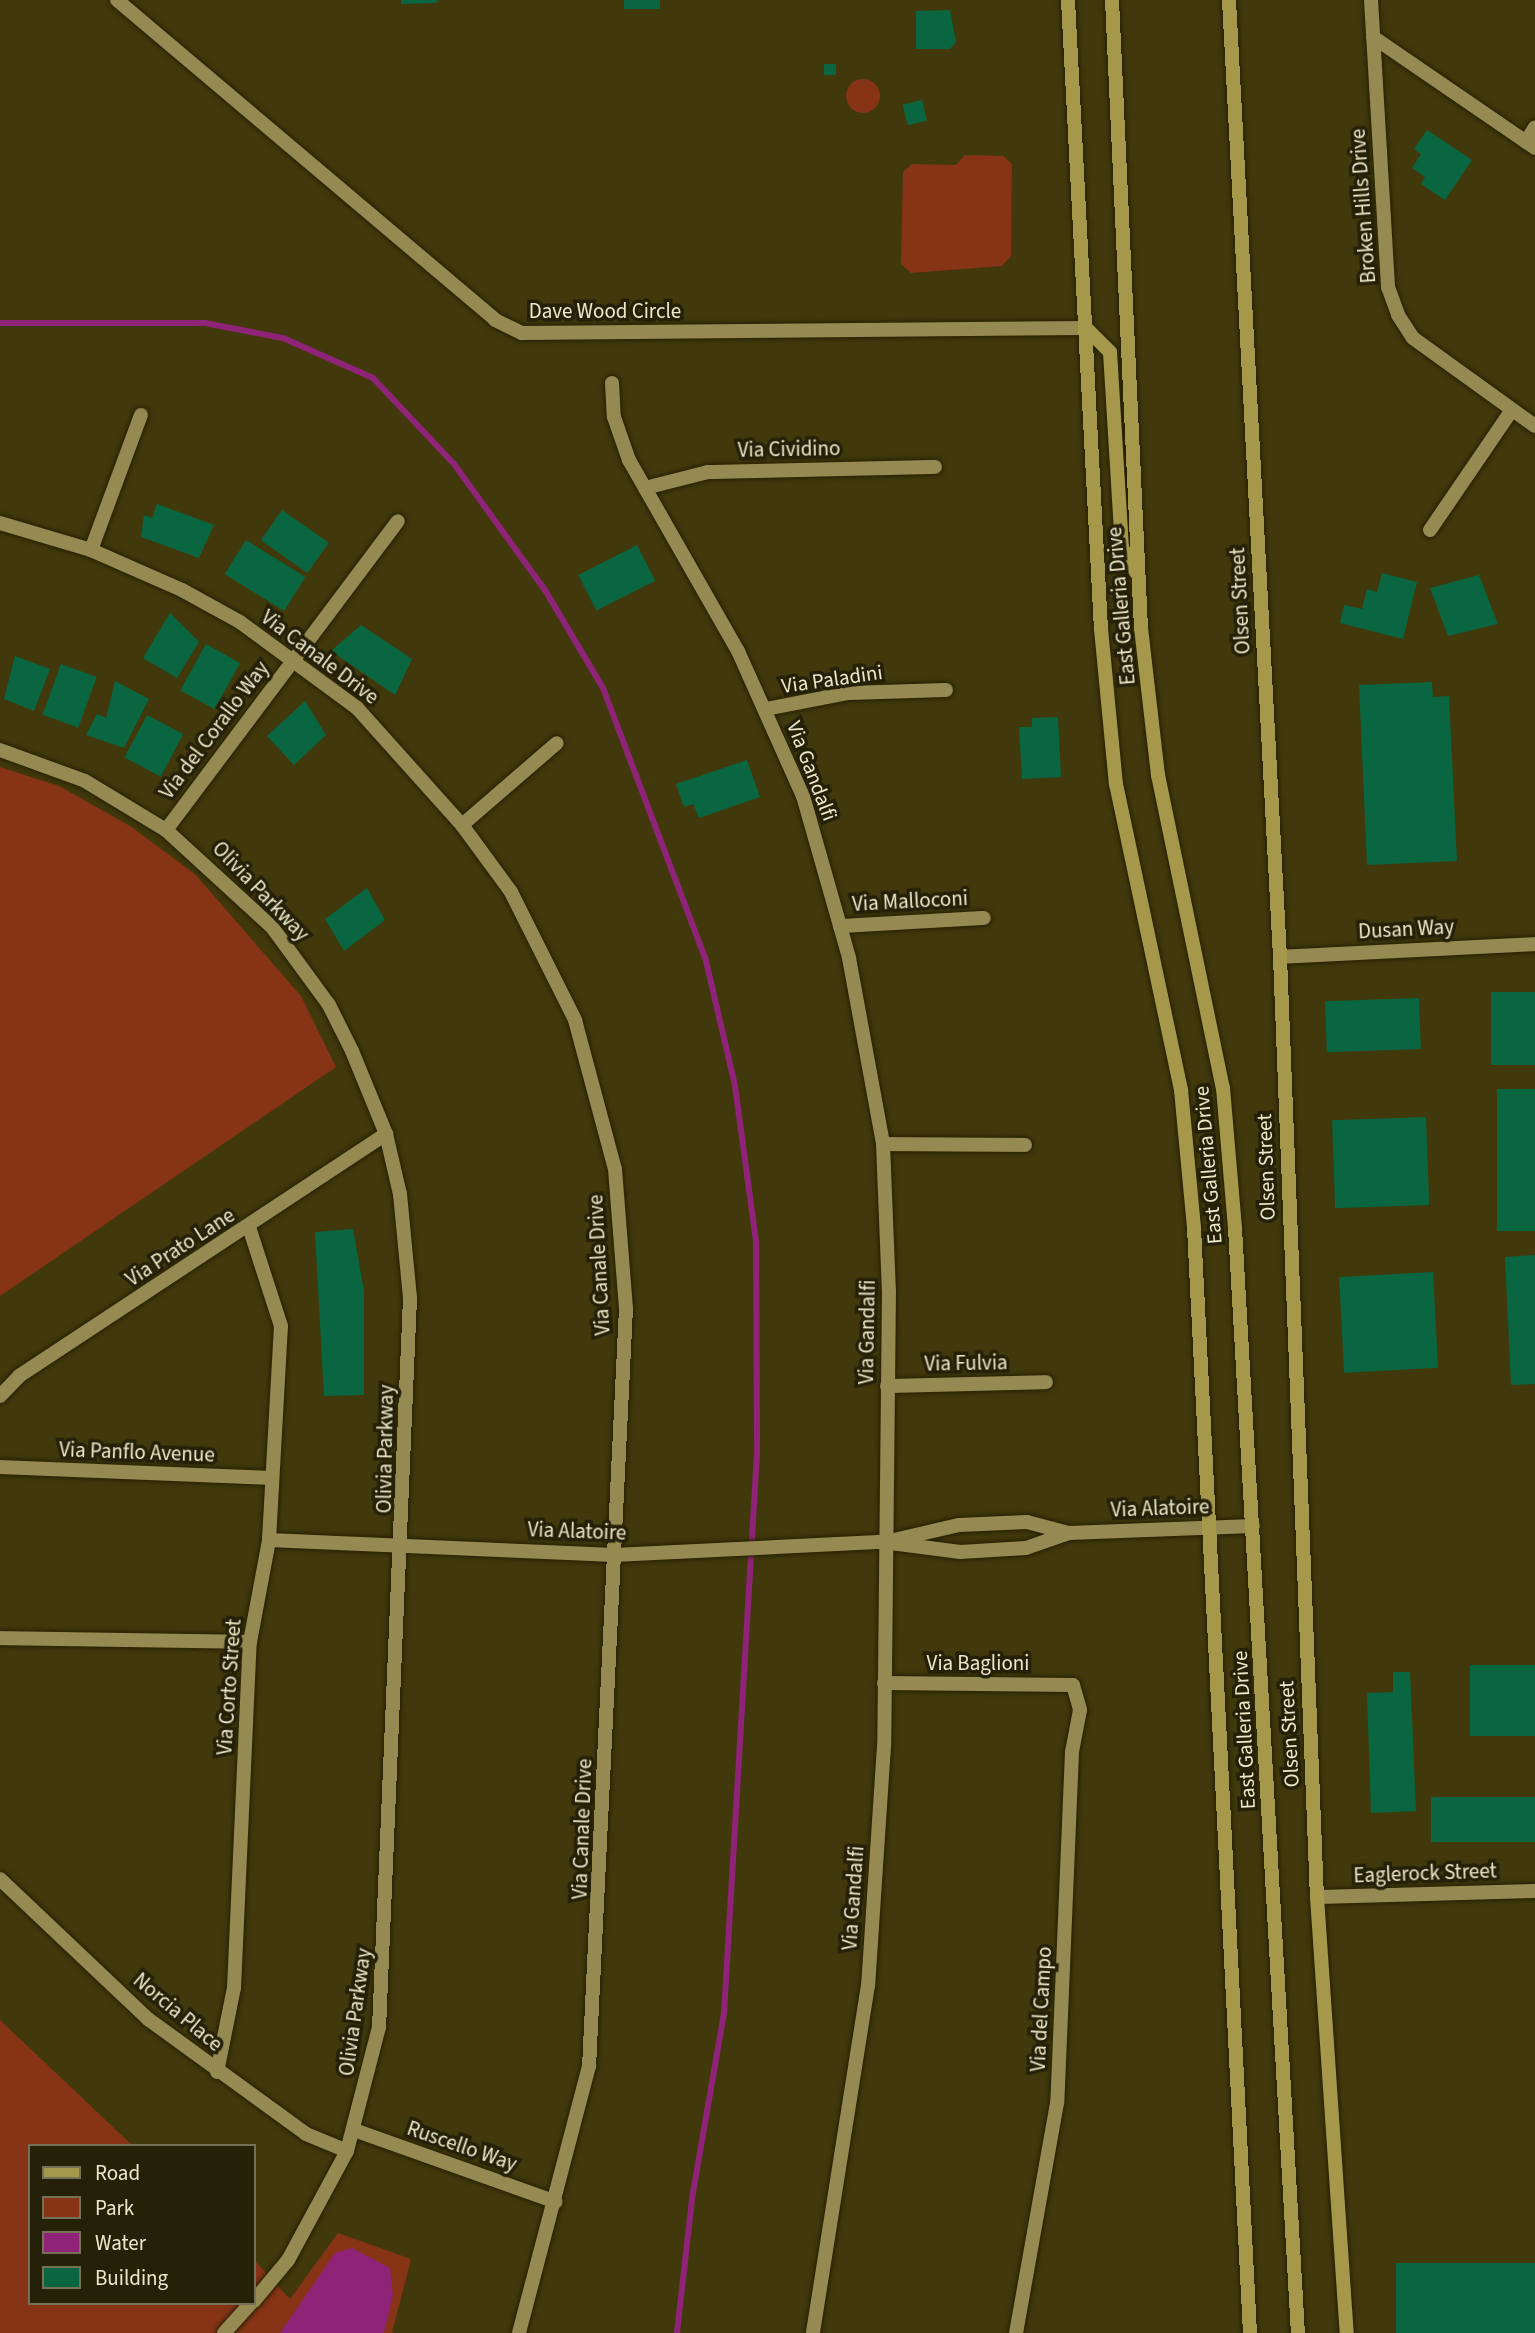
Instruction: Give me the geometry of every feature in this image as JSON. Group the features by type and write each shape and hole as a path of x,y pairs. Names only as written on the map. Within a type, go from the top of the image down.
{"main road":[{"name":"East Galleria Drive","path":"1068,0 1101,629 1116,784 1181,1090 1212,1527 1250,2333"},
{"name":"East Galleria Drive","path":"1112,0 1137,575 1158,775 1223,1088 1253,1526 1298,2333"},
{"name":"Olsen Street","path":"1229,0 1280,957 1317,1897 1347,2333"},
{"path":"1086,328 1110,352 1122,548 1137,575"}],"street":[{"name":"Dave Wood Circle","path":"117,0 495,320 522,333 1086,328"},
{"name":"Broken Hills Drive","path":"1371,0 1388,287 1398,316 1413,338 1535,426"},
{"path":"1373,37 1531,145 1535,127"},
{"name":"Via Gandalfi","path":"612,383 614,417 645,488 765,709 803,796 839,926 883,1144 887,1386 883,1542 884,1683 868,1985 813,2333"},
{"path":"1430,530 1512,410"},
{"path":"91,551 141,415"},
{"name":"Via Cividino","path":"645,488 708,472 935,467"},
{"name":"Via del Corallo Way","path":"166,830 398,522"},
{"name":"Via Canale Drive","path":"0,523 91,551 182,590 293,659 357,708 462,825 510,892 575,1020 615,1169 626,1308 589,2066 556,2202 519,2333"},
{"name":"Via Paladini","path":"765,709 848,693 946,690"},
{"path":"462,825 557,743"},
{"name":"Olivia Parkway","path":"0,750 85,781 166,830 227,880 302,963 352,1051 386,1134 409,1269 403,1545 385,1964 379,2027 347,2151 294,2249 256,2298"},
{"name":"Via Malloconi","path":"839,926 984,918"},
{"name":"Dusan Way","path":"1280,957 1535,944"},
{"name":"Via Prato Lane","path":"0,1396 19,1376 249,1227 386,1134"},
{"path":"883,1144 1025,1145"},
{"name":"Via Corto Street","path":"216,2072 234,1988 250,1642 269,1540 281,1326 249,1227"},
{"name":"Via Fulvia","path":"887,1386 1046,1382"},
{"name":"Via Panflo Avenue","path":"0,1467 272,1478"},
{"name":"Via Alatoire","path":"269,1540 614,1555 883,1542 959,1525 1027,1522 1069,1533"},
{"name":"Via Alatoire","path":"883,1542 960,1552 1026,1548 1069,1533 1253,1526"},
{"path":"0,1638 250,1642"},
{"name":"Via Baglioni","path":"884,1683 1073,1685"},
{"name":"Via del Campo","path":"1016,2333 1057,2103 1072,1752 1080,1710 1073,1685"},
{"name":"Norcia Place","path":"0,1879 148,2019 216,2072 306,2134 347,2151"},
{"name":"Eaglerock Street","path":"1317,1897 1535,1891"},
{"name":"Ruscello Way","path":"354,2130 556,2202"},
{"name":"Olivia Parkway","path":"224,2333 250,2305"}],"green space":[{"path":"863,79 875,84 880,96 875,108 863,113 851,108 846,96 851,84"},
{"path":"965,155 1003,156 1012,164 1011,256 1002,266 911,273 901,264 903,172 912,164 956,165"},
{"path":"0,767 59,786 130,826 195,874 301,996 336,1067 0,1296"},
{"path":"0,2020 131,2144 28,2144 28,2305 256,2305 256,2262 290,2299 338,2233 411,2259 392,2333 0,2333"}],"water":[{"path":"352,2248 390,2268 393,2295 384,2333 280,2333 335,2253"}],"building":[{"path":"401,0 437,0 437,3 401,4"},
{"path":"624,0 660,0 660,9 624,9"},
{"path":"950,10 956,42 950,49 916,49 916,11"},
{"path":"824,64 836,64 836,75 824,75"},
{"path":"922,100 927,120 908,125 903,105"},
{"path":"1427,130 1472,160 1445,200 1421,184 1425,177 1412,168 1421,154 1414,149"},
{"path":"157,504 214,525 199,558 141,537 144,515 152,518"},
{"path":"282,510 329,543 307,573 261,540"},
{"path":"246,540 305,577 284,611 225,574"},
{"path":"637,545 655,581 596,611 578,575"},
{"path":"1382,573 1417,582 1403,639 1340,623 1344,605 1362,609 1367,589 1377,592"},
{"path":"1479,575 1498,624 1448,636 1430,588"},
{"path":"170,613 199,642 177,678 143,658"},
{"path":"361,625 412,659 395,695 331,651"},
{"path":"206,644 240,663 214,709 180,690"},
{"path":"15,656 50,669 34,711 4,699"},
{"path":"61,664 97,677 78,728 43,715"},
{"path":"115,681 149,699 124,748 86,735 97,714 106,718"},
{"path":"1432,682 1433,697 1449,696 1457,861 1367,865 1359,685"},
{"path":"305,701 326,735 294,765 267,736"},
{"path":"147,715 183,734 161,777 124,757"},
{"path":"1058,717 1061,777 1022,779 1019,727 1032,727 1032,718"},
{"path":"747,760 760,797 699,818 693,804 684,807 676,784"},
{"path":"367,888 385,920 344,951 325,919"},
{"path":"1491,992 1535,992 1535,1065 1491,1065"},
{"path":"1419,998 1421,1049 1327,1052 1325,1001"},
{"path":"1497,1089 1535,1089 1535,1231 1497,1231"},
{"path":"1426,1117 1429,1205 1335,1208 1332,1120"},
{"path":"353,1229 364,1291 364,1395 324,1396 315,1232"},
{"path":"1535,1255 1535,1384 1511,1385 1505,1257"},
{"path":"1433,1272 1438,1368 1344,1373 1339,1277"},
{"path":"1470,1665 1535,1665 1535,1736 1470,1736"},
{"path":"1393,1672 1410,1672 1416,1811 1371,1813 1367,1693 1393,1692"},
{"path":"1431,1797 1535,1797 1535,1842 1431,1842"},
{"path":"1396,2263 1535,2263 1535,2333 1396,2333"}],"waterway":[{"path":"0,323 205,323 283,338 373,378 454,464 545,590 603,688 706,961 735,1086 756,1241 757,1453 724,2013 692,2199 677,2333"}]}
